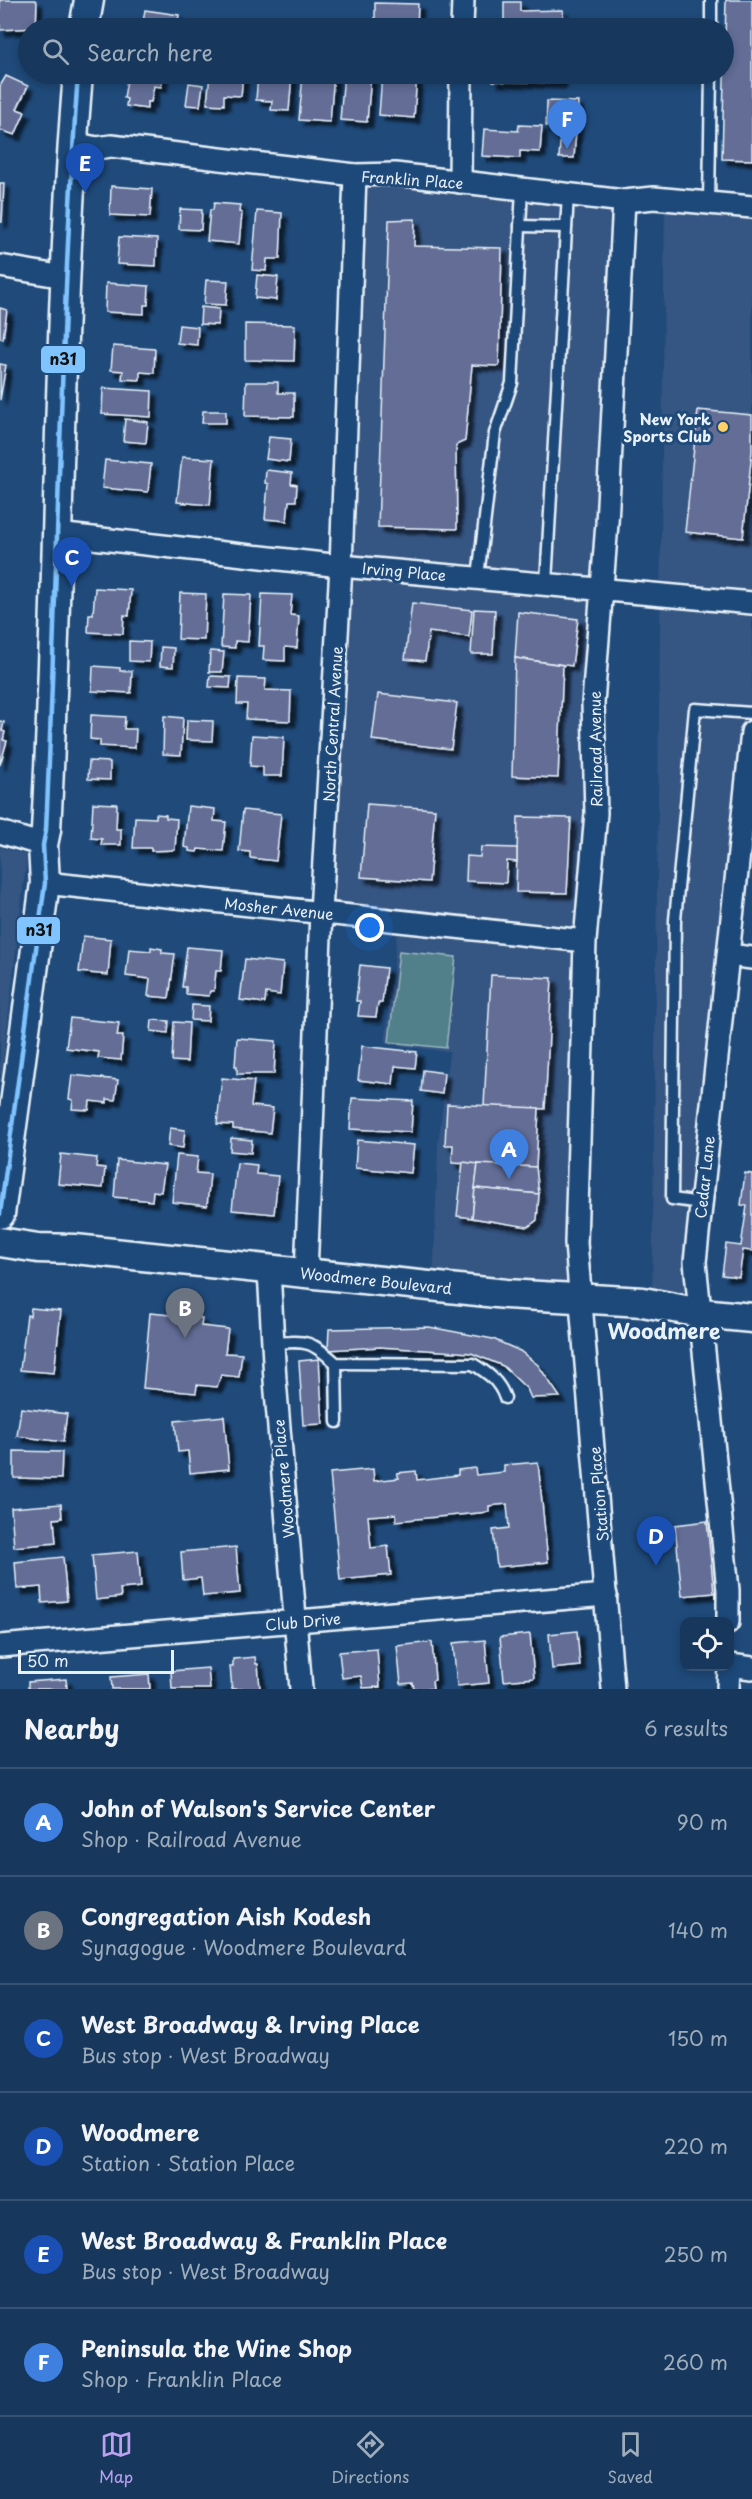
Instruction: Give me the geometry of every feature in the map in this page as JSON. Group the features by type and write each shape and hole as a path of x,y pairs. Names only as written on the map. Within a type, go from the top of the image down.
{"main road":[{"path":"86,18 89,0"},
{"path":"0,1214 45,883 43,845 46,830 53,702 64,277 77,84"},
{"name":"Woodmere Boulevard","path":"0,1242 38,1248 75,1249 506,1293 643,1302 700,1313 752,1318"}],"street":[{"path":"462,18 463,0"},
{"path":"460,182 462,84"},
{"name":"Franklin Place","path":"72,142 97,148 111,146 355,175 395,174 624,201 642,198 752,207"},
{"name":"North Central Avenue","path":"306,1273 321,912 341,566 355,175"},
{"name":"Railroad Avenue","path":"582,1298 576,1243 585,941 596,813 593,703 608,511 624,201"},
{"path":"0,266 64,277"},
{"name":"Irving Place","path":"57,534 341,566 752,603"},
{"name":"Cedar Lane","path":"728,1617 728,1590 694,1262 752,732"},
{"path":"0,832 43,845"},
{"name":"Mosher Avenue","path":"45,883 585,941"},
{"path":"729,955 752,958"},
{"name":"Woodmere Place","path":"269,1270 301,1689"},
{"name":"Station Place","path":"582,1298 613,1689"},
{"name":"Club Drive","path":"0,1646 606,1595"},
{"path":"734,1666 752,1668"},
{"path":"728,1689 729,1671"}],"lane":[{"path":"711,0 711,18"},
{"path":"709,202 711,84"},
{"path":"478,578 495,434 512,383 522,189"},
{"path":"546,583 568,194"},
{"path":"520,226 566,226"},
{"path":"701,1203 672,1199 675,920 695,709 752,713"},
{"path":"273,1343 302,1341 316,1345 336,1363 473,1364 489,1373 501,1387 505,1398"},
{"path":"336,1363 337,1422"}],"shaded area":[{"path":"355,175 624,201 596,813 589,1302 433,1286 438,1144 449,1052 385,1044 398,924 314,919"},
{"path":"665,194 752,203 752,712 696,1310 652,1301"},
{"path":"0,847 27,855 0,1090"}],"green space":[{"path":"399,951 456,957 446,1048 389,1042"}],"building":[{"path":"0,0 35,0 37,2 36,18 18,18 18,29 0,30"},
{"path":"726,0 752,0 752,160 722,159 724,84 734,84 734,18 726,18"},
{"path":"504,2 520,2 520,11 563,10 563,18 504,18"},
{"path":"375,3 418,4 417,18 375,18"},
{"path":"145,10 179,15 179,18 144,18"},
{"path":"6,76 18,81 18,84 28,86 17,109 25,112 15,135 0,130 0,86"},
{"path":"126,84 161,84 161,87 154,86 151,102 147,102 147,109 126,106 127,99 124,98"},
{"path":"189,84 203,85 200,106 186,105"},
{"path":"209,84 242,84 241,96 224,95 224,105 207,104"},
{"path":"257,84 291,84 289,111 271,110 272,101 256,100"},
{"path":"302,84 333,84 330,122 299,120"},
{"path":"343,84 370,84 367,122 340,120"},
{"path":"381,84 416,84 414,118 379,115"},
{"path":"547,101 578,102 574,158 559,158 561,126 546,126"},
{"path":"519,125 542,126 540,152 520,151 520,158 482,156 484,129 518,131"},
{"path":"0,183 4,183 2,222 0,222"},
{"path":"111,186 152,189 150,217 110,215"},
{"path":"214,203 240,205 239,212 242,213 239,244 207,241 210,210 213,210"},
{"path":"180,209 202,210 201,230 179,229"},
{"path":"257,211 282,213 280,259 267,259 266,271 252,270"},
{"path":"415,219 414,246 502,248 499,366 472,365 465,441 456,445 457,529 378,527 389,220"},
{"path":"119,237 157,239 156,266 117,264"},
{"path":"257,275 278,277 276,300 255,298"},
{"path":"206,280 228,281 226,305 204,304"},
{"path":"106,283 149,286 148,305 144,305 144,314 105,312"},
{"path":"201,307 219,309 218,325 200,324"},
{"path":"0,308 7,310 3,339 0,338"},
{"path":"245,324 295,325 294,361 245,360"},
{"path":"179,325 198,327 197,345 177,343"},
{"path":"113,346 155,349 154,373 140,372 140,380 122,379 123,371 111,370"},
{"path":"0,364 6,365 0,400"},
{"path":"246,382 278,382 278,393 294,393 294,417 245,416"},
{"path":"103,388 152,391 151,417 102,414"},
{"path":"698,410 752,415 752,451 743,538 685,532"},
{"path":"203,411 226,411 226,423 202,423"},
{"path":"125,419 148,422 146,443 123,441"},
{"path":"269,437 291,439 289,462 266,459"},
{"path":"182,457 214,459 210,505 177,502"},
{"path":"105,460 151,464 148,492 102,488"},
{"path":"266,470 292,473 291,484 297,485 296,501 289,501 287,521 265,519 268,484 265,483"},
{"path":"95,588 131,590 129,616 124,615 123,634 88,632 89,614 93,614"},
{"path":"180,593 206,594 204,640 178,639"},
{"path":"224,594 251,595 248,642 235,641 235,648 221,647"},
{"path":"262,594 292,595 290,615 299,616 297,648 285,647 285,661 263,660 264,646 259,646"},
{"path":"412,603 472,610 469,637 429,632 425,661 405,659"},
{"path":"474,609 495,610 493,654 471,654"},
{"path":"518,612 578,619 572,666 515,658"},
{"path":"129,641 150,642 149,662 129,661"},
{"path":"161,647 174,648 173,667 160,666"},
{"path":"210,651 224,652 222,672 209,672"},
{"path":"515,658 563,665 558,778 512,776"},
{"path":"93,666 132,671 131,693 92,691"},
{"path":"210,676 231,677 230,688 209,687"},
{"path":"238,678 266,679 265,690 291,691 290,721 246,719 247,704 237,704"},
{"path":"378,694 457,703 451,749 372,740"},
{"path":"91,715 125,717 124,729 136,729 135,748 100,746 100,740 90,739"},
{"path":"164,716 183,718 181,755 163,754"},
{"path":"187,720 213,721 212,741 186,740"},
{"path":"0,721 4,722 3,740 7,741 0,765"},
{"path":"252,735 284,737 282,776 263,776 263,767 250,766"},
{"path":"89,761 110,762 110,780 88,779"},
{"path":"93,803 117,804 116,829 121,829 121,845 101,845 102,839 91,838"},
{"path":"367,804 435,809 429,882 361,877"},
{"path":"188,806 215,809 214,821 226,822 223,851 198,849 197,852 189,851 189,848 184,847"},
{"path":"243,810 281,814 276,861 250,858 250,852 239,851"},
{"path":"156,814 177,819 175,850 151,851 151,848 133,848 135,817 156,818"},
{"path":"518,817 571,818 567,893 516,892"},
{"path":"481,847 517,848 517,862 507,861 506,883 466,881 467,856 480,857"},
{"path":"83,936 111,939 108,975 79,972"},
{"path":"151,947 162,949 162,953 175,954 169,998 148,996 150,979 126,976 129,949 151,951"},
{"path":"187,947 223,950 221,971 216,971 214,991 210,991 209,996 186,994 186,987 182,987"},
{"path":"245,959 283,963 280,995 266,993 265,1003 240,1000"},
{"path":"360,965 386,968 382,1003 378,1003 376,1017 358,1016 360,1001 356,1001"},
{"path":"491,975 552,978 545,1109 484,1106"},
{"path":"192,1005 209,1006 208,1021 191,1020"},
{"path":"70,1018 119,1023 117,1036 123,1036 121,1060 98,1058 99,1052 66,1048"},
{"path":"152,1020 169,1021 168,1033 151,1031"},
{"path":"174,1022 189,1023 187,1062 172,1061"},
{"path":"237,1038 276,1041 274,1074 237,1074 237,1066 235,1066"},
{"path":"362,1046 417,1052 415,1068 395,1066 393,1084 358,1080"},
{"path":"423,1070 444,1073 442,1094 421,1091"},
{"path":"72,1075 118,1080 115,1100 107,1099 107,1103 90,1101 89,1110 72,1109 73,1100 69,1099"},
{"path":"222,1078 254,1081 251,1106 273,1108 270,1133 233,1129 233,1125 217,1124"},
{"path":"352,1098 413,1101 411,1132 350,1129"},
{"path":"447,1104 539,1108 536,1167 452,1163 453,1145 445,1145"},
{"path":"170,1128 185,1130 183,1148 168,1146"},
{"path":"231,1138 252,1140 251,1153 230,1151"},
{"path":"357,1140 414,1145 411,1173 355,1168"},
{"path":"61,1154 97,1158 96,1167 105,1168 103,1188 58,1184"},
{"path":"177,1155 198,1157 196,1173 210,1174 207,1206 172,1202"},
{"path":"117,1160 165,1165 161,1192 153,1191 152,1201 114,1197"},
{"path":"463,1162 478,1164 472,1218 457,1216"},
{"path":"237,1163 257,1165 256,1174 278,1176 274,1214 232,1210"},
{"path":"478,1164 536,1167 539,1194 475,1188"},
{"path":"745,1173 752,1174 752,1251 743,1250 739,1277 722,1275 726,1244 741,1246 747,1206 741,1205"},
{"path":"475,1188 539,1194 537,1220 528,1227 472,1218"},
{"path":"31,1308 61,1311 54,1373 20,1370 27,1315 30,1316"},
{"path":"150,1313 202,1318 201,1326 228,1329 225,1353 242,1354 239,1377 221,1375 217,1387 197,1385 196,1393 143,1388"},
{"path":"429,1327 493,1339 520,1351 538,1365 560,1397 531,1398 527,1389 503,1366 471,1353 380,1347 328,1350 329,1329"},
{"path":"319,1359 323,1424 303,1425 299,1361"},
{"path":"21,1408 67,1414 63,1442 17,1436"},
{"path":"224,1416 229,1469 190,1473 188,1451 178,1452 175,1421"},
{"path":"14,1451 62,1452 61,1479 14,1478"},
{"path":"538,1462 548,1562 497,1567 493,1530 509,1528 507,1504 489,1506 489,1512 396,1521 396,1514 368,1516 371,1548 388,1546 391,1575 340,1580 330,1473 373,1469 374,1481 399,1478 397,1473 416,1471 417,1480 458,1475 458,1470 475,1468 476,1475 504,1472 504,1465"},
{"path":"61,1504 62,1518 54,1519 56,1543 14,1547 11,1508"},
{"path":"707,1521 714,1593 682,1596 675,1525"},
{"path":"236,1547 240,1593 203,1596 201,1578 183,1580 181,1552"},
{"path":"138,1551 141,1587 120,1589 121,1597 96,1600 92,1555"},
{"path":"63,1557 67,1601 42,1603 41,1587 17,1589 15,1562"},
{"path":"577,1631 580,1666 552,1669 549,1634"},
{"path":"530,1634 534,1678 504,1681 500,1637"},
{"path":"485,1640 489,1683 457,1686 453,1643"},
{"path":"432,1642 435,1680 432,1681 433,1689 414,1689 413,1683 401,1684 397,1646"},
{"path":"377,1649 380,1687 363,1688 361,1676 342,1678 339,1652"},
{"path":"255,1657 256,1664 258,1664 260,1689 232,1689 230,1666 233,1666 233,1659"},
{"path":"208,1668 210,1689 172,1689 171,1671"},
{"path":"149,1674 150,1689 112,1689 111,1677"},
{"path":"66,1679 67,1689 28,1689 28,1682"}],"transit line":[{"name":"n31","path":"0,1214 45,883 43,845 46,830 63,358 77,84"}],"place":[{"name":"Peninsula the Wine Shop","path":"567,149"},
{"name":"West Broadway & Franklin Place","path":"85,193"},
{"name":"New York Sports Club","path":"723,427"},
{"name":"West Broadway & Irving Place","path":"72,587"},
{"name":"John of Walson's Service Center","path":"509,1179"},
{"name":"Congregation Aish Kodesh","path":"185,1338"},
{"name":"Woodmere","path":"656,1566"}],"district":[{"name":"Woodmere","path":"664,1330"}]}
